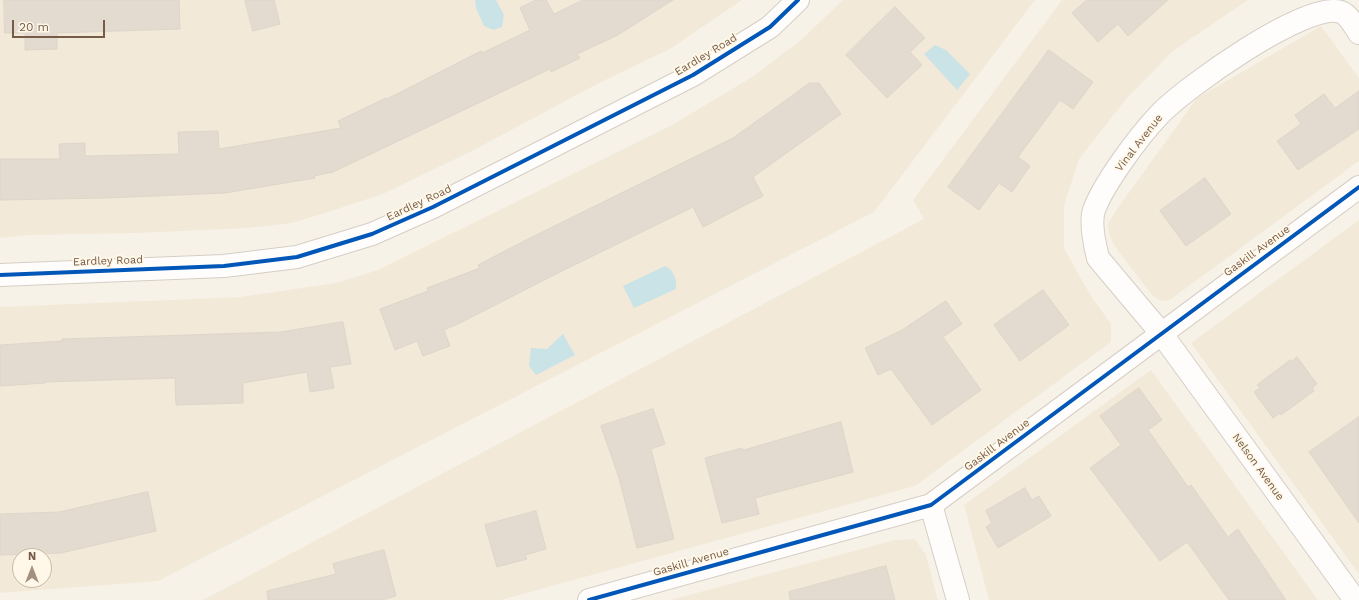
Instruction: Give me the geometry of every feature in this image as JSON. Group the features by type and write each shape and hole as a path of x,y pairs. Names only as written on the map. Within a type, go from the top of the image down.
{"street":[{"name":"Eardley Road","path":"0,275 231,265 297,258 372,234 433,207 693,75 770,27 798,0"},
{"name":"Vinal Avenue","path":"1161,333 1098,258 1094,244 1093,212 1104,190 1134,147 1160,114 1193,86 1239,53 1287,25 1325,12 1341,12 1348,18 1359,33"},
{"name":"Gaskill Avenue","path":"602,598 931,505 1359,187"},
{"name":"Nelson Avenue","path":"1161,333 1355,600"},
{"path":"931,505 958,600"}],"shaded area":[{"path":"0,0 742,0 670,49 599,83 474,150 383,194 328,212 292,223 248,228 137,233 30,235 0,238"},
{"path":"843,0 1035,0 874,212 158,581 0,593 0,307 240,297 336,283 378,270 672,125 752,77 801,40"},
{"path":"1062,0 1248,0 1173,51 1127,98 1079,159 1064,206 1064,248 1091,296 1111,324 1111,342 915,486 501,600 203,600 924,219 913,200"},
{"path":"1321,26 1359,78 1359,161 1170,300 1160,301 1152,295 1115,247 1109,234 1108,224 1115,212 1197,98"},
{"path":"1359,220 1359,574 1191,343"},
{"path":"1151,370 1318,600 989,600 964,505"},
{"path":"915,539 926,555 938,600 670,600 895,540"}],"water":[{"path":"475,0 496,0 504,15 502,27 494,30 484,26 476,8"},
{"path":"935,45 946,50 970,74 957,90 924,54"},
{"path":"665,266 671,270 674,276 676,289 634,308 623,286"},
{"path":"563,334 575,355 536,375 529,366 531,348 547,349"}],"building":[{"path":"4,0 179,0 180,29 57,33 57,49 25,50 25,33 5,33"},
{"path":"245,0 274,0 280,24 253,31"},
{"path":"536,0 546,0 554,14 583,0 673,0 618,35 577,54 580,58 551,72 550,69 333,172 314,176 315,178 225,193 107,198 0,200 0,159 60,159 59,144 85,143 85,156 179,154 178,132 218,131 219,149 341,128 338,121 386,98 387,99 481,51 482,53 530,30 520,8"},
{"path":"1087,0 1168,0 1128,36 1118,24 1098,42 1072,13"},
{"path":"895,7 925,38 910,52 922,65 887,98 846,55"},
{"path":"1049,50 1093,82 1073,109 1060,100 1018,157 1030,166 1012,192 999,183 979,210 948,187"},
{"path":"810,83 819,83 841,114 753,177 763,196 703,227 693,207 444,330 450,346 423,356 417,341 395,350 380,309 428,291 427,288 480,268 478,265 524,241 733,138"},
{"path":"1359,91 1359,129 1298,170 1277,141 1301,124 1295,115 1324,94 1335,108"},
{"path":"1205,178 1231,214 1186,246 1160,211"},
{"path":"1043,290 1069,325 1020,361 994,325"},
{"path":"946,301 962,324 943,337 981,390 932,425 891,369 878,375 865,348 902,330"},
{"path":"343,322 351,364 330,367 334,388 310,392 307,372 243,383 243,403 176,405 175,378 45,382 0,386 0,345 62,341 62,339 280,332"},
{"path":"1297,357 1317,384 1312,388 1314,391 1281,415 1280,413 1273,418 1254,392 1260,388 1257,385 1290,360 1292,361"},
{"path":"1139,388 1162,420 1148,430 1188,487 1191,485 1228,537 1238,529 1286,600 1229,600 1187,542 1160,561 1090,468 1121,445 1100,416"},
{"path":"653,409 665,444 651,449 674,539 637,548 619,478 601,426"},
{"path":"1359,417 1359,523 1309,452"},
{"path":"841,422 853,472 755,498 759,514 722,523 705,458 742,448 743,450"},
{"path":"1025,488 1032,500 1039,496 1051,516 998,548 986,527 992,523 986,511"},
{"path":"148,492 156,531 61,553 52,553 52,548 12,548 12,555 0,555 0,514 59,512"},
{"path":"536,511 546,549 525,555 527,559 497,567 485,525"},
{"path":"384,550 396,596 382,600 268,600 267,591 336,574 333,564"},
{"path":"886,566 895,600 790,600 789,592"}],"cycle path":[{"path":"0,275 224,266 297,257 372,234 433,207 693,75 770,27 798,0"},
{"path":"589,600 931,505 1359,187"}]}
